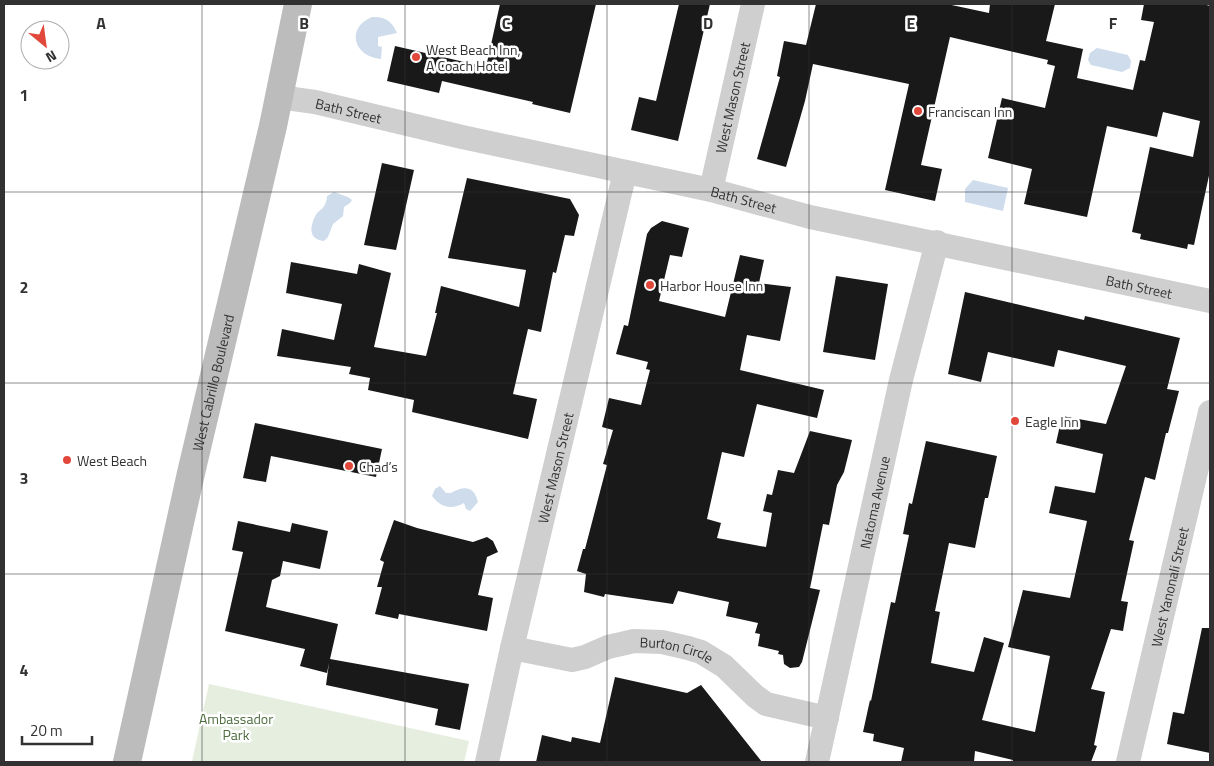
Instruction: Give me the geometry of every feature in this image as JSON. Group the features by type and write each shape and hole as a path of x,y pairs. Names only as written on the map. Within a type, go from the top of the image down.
{"main road":[{"name":"West Cabrillo Boulevard","path":"127,762 191,473 279,97 298,4"}],"street":[{"name":"West Mason Street","path":"711,190 753,4"},
{"name":"Bath Street","path":"279,97 315,102 462,137 711,190 810,216 1210,300"},
{"name":"West Mason Street","path":"487,762 512,648 625,172"},
{"name":"Natoma Avenue","path":"817,762 901,380 936,242"},
{"name":"West Yanonali Street","path":"1128,762 1210,412"},
{"name":"Burton Circle","path":"512,648 572,660 634,642 662,642 701,652 724,666 766,704 827,718"}],"green space":[{"name":"Ambassador Park","path":"209,684 469,741 464,762 192,761"}],"water":[{"path":"372,17 381,17 388,20 397,33 378,37 378,46 382,47 381,59 364,53 356,41 358,28"},
{"path":"1097,48 1128,55 1131,61 1130,68 1122,72 1091,65 1088,60 1090,53"},
{"path":"973,180 1008,188 1003,211 965,202 965,189"},
{"path":"334,192 352,200 344,207 343,216 333,224 328,237 324,241 319,240 312,234 313,222 317,213 323,208 327,196"},
{"path":"440,486 446,493 467,488 474,492 478,502 470,511 466,509 464,503 455,507 447,507 439,503 432,496 435,489"}],"building":[{"path":"500,4 596,4 570,113 532,104 533,102 442,81 439,93 387,81 395,46 486,67"},
{"path":"679,4 710,4 678,141 631,130 639,97 656,101"},
{"path":"816,4 947,4 989,13 990,4 1055,4 1046,41 1083,49 1077,78 1133,90 1140,60 1145,61 1154,22 1141,20 1144,4 1203,4 1210,6 1210,171 1194,245 1188,244 1187,249 1140,239 1141,234 1132,232 1150,147 1193,157 1200,121 1163,112 1157,137 1107,126 1087,217 1024,204 1032,169 988,158 1002,98 1045,108 1055,66 1047,64 1048,60 950,37 921,165 942,169 935,201 885,190 909,84 813,64 805,101 786,167 757,159 780,77 777,76 784,41 806,45"},
{"path":"382,163 414,170 396,250 364,245"},
{"path":"467,178 570,199 579,215 574,236 565,235 556,273 553,272 541,332 528,329 513,394 537,399 528,439 412,412 414,400 368,390 370,378 349,374 351,367 277,356 282,329 334,340 342,304 286,293 291,262 357,274 359,264 391,273 374,347 426,356 437,313 435,313 441,286 519,307 526,270 448,258"},
{"path":"662,221 689,228 682,257 670,255 659,301 725,317 740,255 764,260 759,283 791,287 780,341 747,335 740,370 824,390 817,418 757,404 744,457 722,452 707,519 721,523 717,538 766,547 772,513 763,511 767,494 772,495 778,470 794,473 810,431 852,440 844,472 837,485 829,525 823,524 810,588 820,590 802,662 799,667 790,668 784,664 783,655 778,654 779,651 758,646 760,634 755,633 758,623 726,616 729,602 678,591 673,604 605,594 604,597 584,592 586,574 577,571 583,549 585,549 607,465 603,464 613,430 602,427 609,398 641,405 650,370 646,369 648,362 616,354 624,325 628,326 647,234 651,228"},
{"path":"836,276 888,284 875,360 823,352"},
{"path":"965,292 1084,320 1085,316 1180,338 1167,389 1179,391 1168,433 1166,433 1155,480 1145,477 1129,540 1134,541 1121,601 1128,602 1123,631 1111,629 1091,689 1105,692 1094,745 1097,746 1091,762 1013,762 1013,760 975,751 974,762 901,762 904,748 873,741 874,734 863,732 891,602 895,603 909,535 903,534 909,503 912,504 926,441 997,456 988,498 985,498 975,548 949,543 935,611 940,612 931,663 974,672 984,637 1004,643 982,720 1035,732 1050,656 1008,647 1023,590 1070,598 1087,521 1049,513 1055,486 1095,493 1103,454 1056,443 1062,416 1106,424 1126,366 1058,350 1054,367 988,352 981,382 948,374"},
{"name":"Chad’s","path":"255,423 382,449 376,477 271,456 266,482 243,478"},
{"path":"394,520 417,528 473,542 487,537 493,541 498,552 487,557 478,595 493,598 487,631 399,614 398,619 375,614 382,587 377,587 384,562 380,560"},
{"path":"238,521 290,532 292,523 328,531 320,569 283,561 280,576 272,580 266,607 338,624 330,659 469,684 460,730 435,725 438,709 326,685 329,663 327,673 300,666 305,649 225,631 243,552 232,550"},
{"path":"1202,628 1210,628 1210,753 1167,744 1173,712 1184,714"},
{"path":"615,677 687,693 701,685 762,762 536,762 542,735 571,742 572,737 600,743"}],"place":[{"name":"West Beach Inn, A Coach Hotel","path":"416,57"},
{"name":"Franciscan Inn","path":"918,111"},
{"name":"Harbor House Inn","path":"650,285"},
{"name":"Eagle Inn","path":"1015,421"},
{"name":"West Beach","path":"67,460"},
{"name":"Chad’s","path":"349,466"}]}
